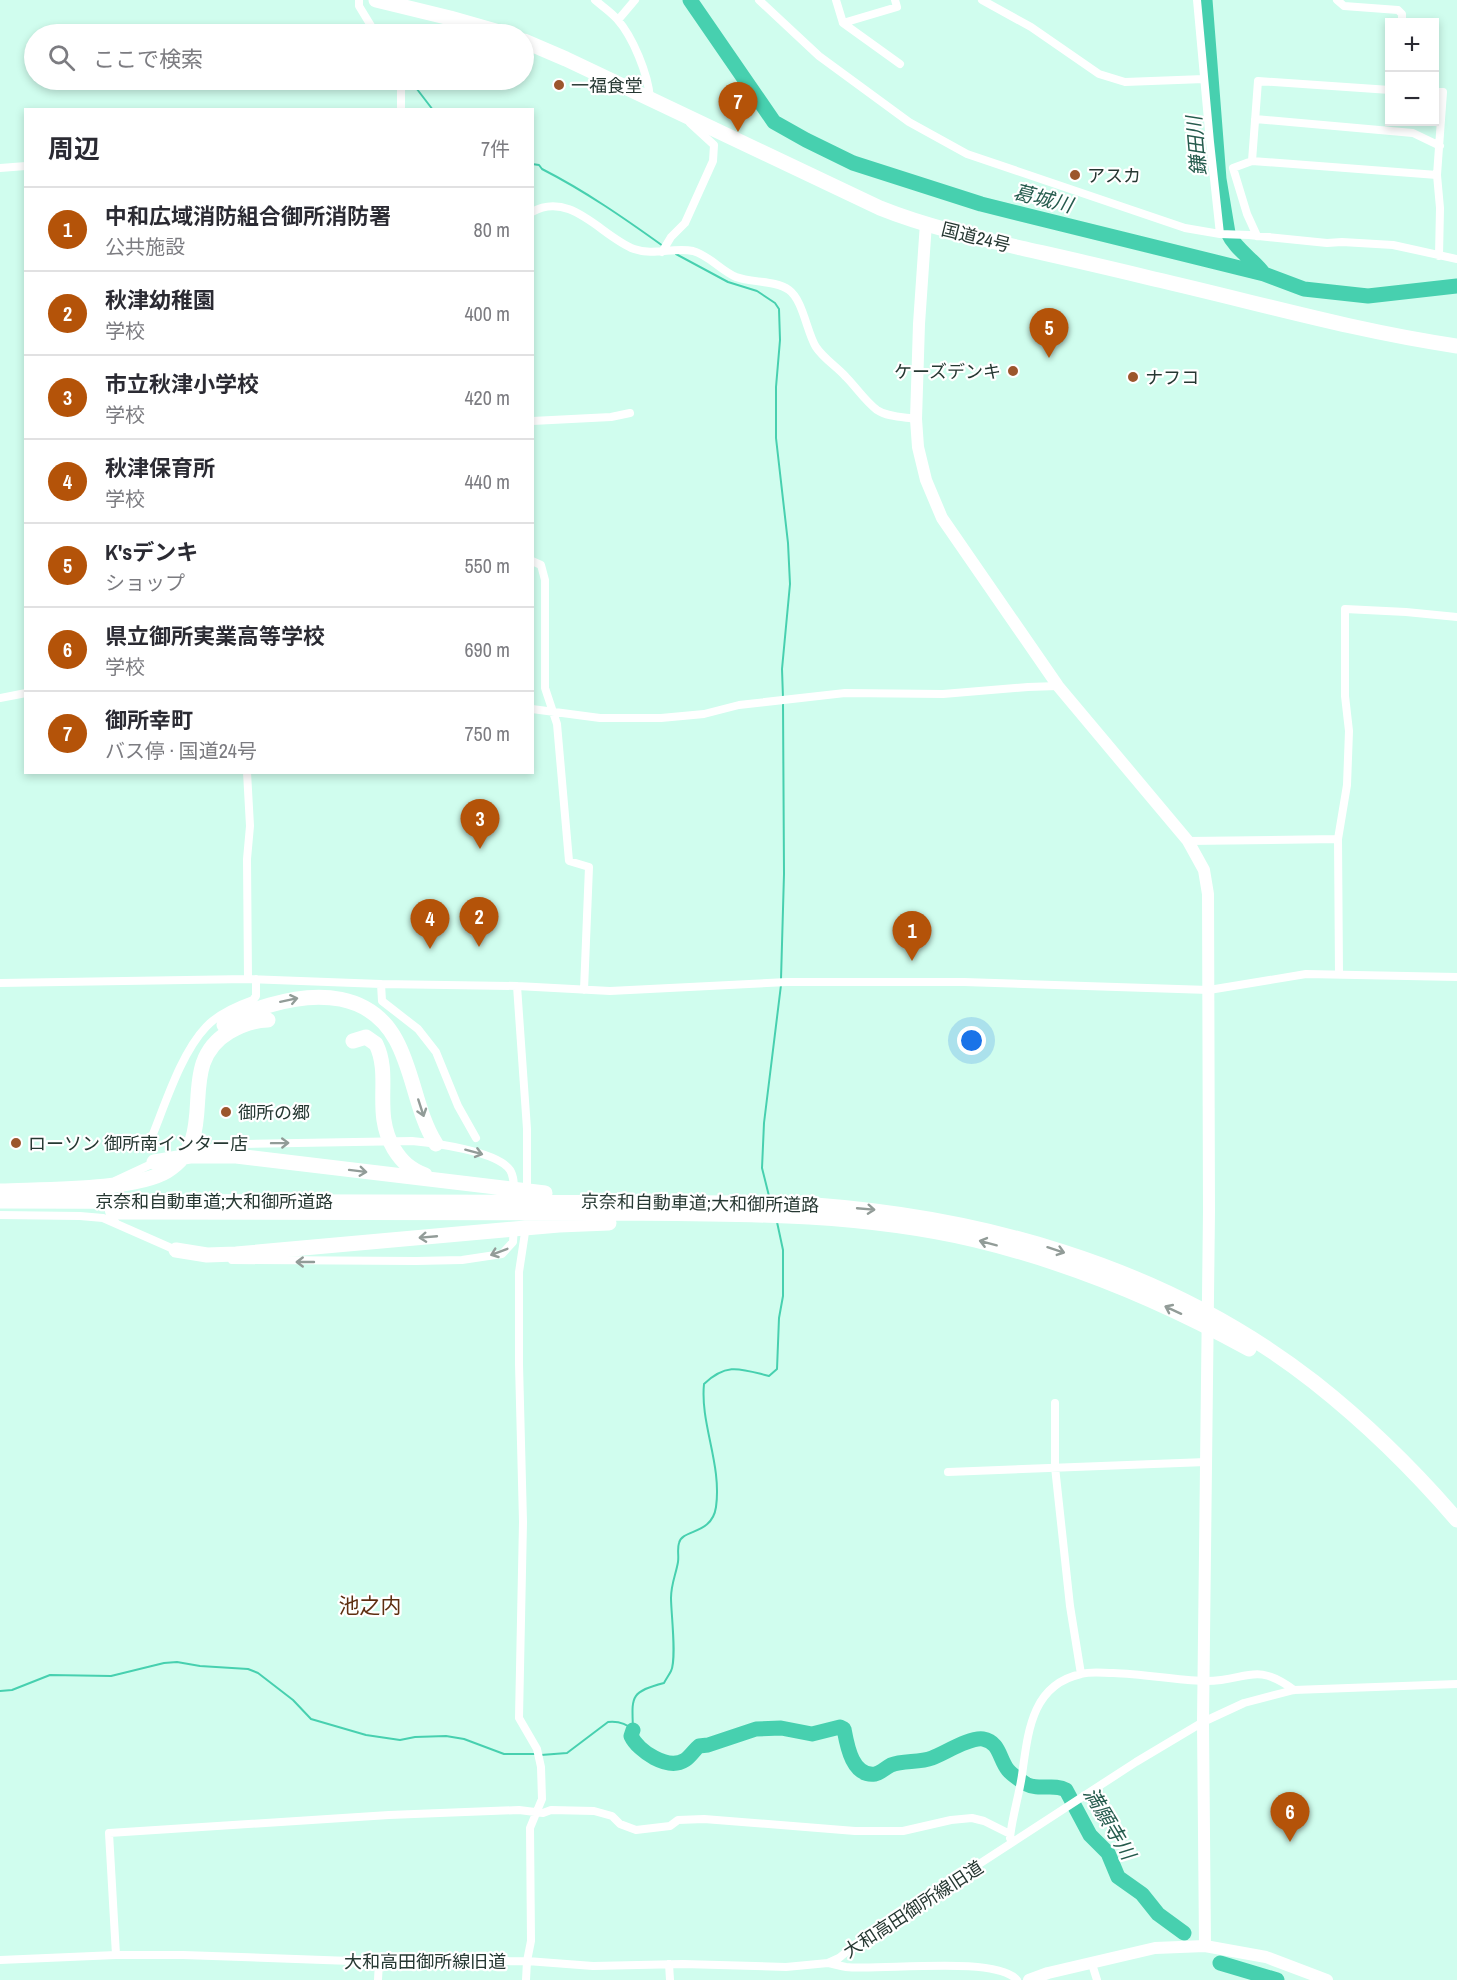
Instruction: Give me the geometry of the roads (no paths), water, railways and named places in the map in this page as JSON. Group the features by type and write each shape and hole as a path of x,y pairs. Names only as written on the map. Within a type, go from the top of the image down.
{"highway":[{"path":"376,0 471,24"},
{"name":"国道24号","path":"534,45 566,58 904,218 964,235 1203,290 1303,316 1412,340 1457,346"},
{"path":"0,1193 93,1186 147,1179 167,1171 184,1155 194,1135 200,1069 206,1047 218,1030 235,1018 273,1004 314,996 345,1000 375,1015 390,1031 405,1061 427,1127 435,1143"},
{"path":"200,1069 210,1049 224,1035 252,1022 268,1020"},
{"path":"405,1061 395,1047 377,1036 363,1034 353,1041 366,1037 373,1041 378,1049 381,1065 381,1110 386,1134 396,1153 407,1166 442,1181 508,1201"},
{"path":"154,1162 183,1157 218,1155 442,1181"},
{"name":"京奈和自動車道;大和御所道路","path":"0,1210 508,1201 586,1196 597,1202 830,1205 877,1210 976,1227 1023,1239 1111,1268 1195,1307 1279,1357 1351,1412 1427,1486 1457,1520"},
{"name":"京奈和自動車道;大和御所道路","path":"0,1201 140,1207"},
{"name":"京奈和自動車道;大和御所道路","path":"508,1201 830,1217 930,1231 1008,1249 1084,1272 1171,1310 1274,1362 1351,1412"},
{"path":"176,1250 207,1255 237,1254 559,1225 792,1216"}],"street":[{"path":"359,0 359,6 370,24"},
{"path":"595,0 618,20 635,49 649,82 650,98"},
{"path":"618,20 635,0"},
{"path":"759,0 819,56 909,122 967,154 1173,224 1220,234 1327,243 1394,245 1438,256 1457,258"},
{"path":"836,0 843,23 900,64"},
{"path":"843,23 897,7 895,0"},
{"path":"982,0 1031,27 1099,74 1125,81 1204,78"},
{"path":"1197,0 1220,234"},
{"path":"1337,0 1344,6 1398,10 1402,18"},
{"path":"1252,161 1258,81 1385,90"},
{"path":"401,90 401,108"},
{"path":"1438,256 1440,208 1437,175 1443,92 1439,92"},
{"path":"665,249 685,224 713,161 714,145 674,109"},
{"path":"1255,119 1413,133 1440,146"},
{"path":"1253,235 1233,168 1252,161 1437,175"},
{"path":"0,168 24,166"},
{"path":"534,211 552,206 569,210 585,216 630,248 643,252 665,249 692,251 712,259 735,276 790,291 817,348 878,411 916,419"},
{"path":"926,223 916,419 918,447 926,480 942,518 1058,686 1188,841 1203,870 1208,894 1209,1212 1203,1722 1205,1946"},
{"path":"534,421 611,417 630,413"},
{"path":"534,562 541,565 545,580 545,688 557,724 569,861 589,867 584,990"},
{"path":"1339,974 1338,839 1347,785 1349,731 1345,696 1345,609 1457,617"},
{"path":"534,709 600,718 661,718 704,714 739,705 845,693 943,694 1058,686"},
{"path":"0,698 24,693"},
{"path":"151,1139 195,1040 220,1015 253,1000 256,996 252,979 247,859 250,826 247,774"},
{"path":"1188,841 1338,839"},
{"path":"0,983 252,979 584,990 666,989 788,982 964,982 1209,990 1306,974 1457,977"},
{"path":"381,984 382,1001 418,1029 436,1052 458,1106 476,1138"},
{"path":"517,986 527,1129 526,1234 519,1272 523,1522 519,1718 537,1749 542,1767 542,1799 530,1828 531,1941 526,1980"},
{"path":"0,1193 79,1194 102,1188 154,1162 193,1150 243,1144 435,1143 491,1158 506,1165 513,1181 514,1236 508,1249 502,1254 443,1261 264,1262 194,1256 103,1218 0,1215"},
{"path":"115,1181 108,1192 106,1204 110,1215 117,1223"},
{"path":"1055,1403 1055,1467 1070,1606 1081,1674"},
{"path":"948,1472 1206,1462"},
{"path":"116,1955 109,1833 389,1815 519,1810 543,1813 551,1810 594,1811 612,1816 620,1824 636,1830 670,1826 678,1820 704,1820 855,1831 903,1831 951,1820 972,1818 984,1821 1011,1839 1027,1732 1038,1706 1050,1690 1060,1682 1081,1674 1139,1674 1204,1681 1231,1680 1255,1672 1279,1679 1294,1690"},
{"name":"大和高田御所線旧道","path":"0,1960 116,1955 379,1962 527,1961 593,1966 669,1964 786,1967 828,1962 839,1958 856,1944 1011,1839 1069,1806 1203,1722 1244,1703 1294,1690 1457,1684"},
{"path":"1029,1980 1048,1973 1155,1948 1205,1946 1266,1957 1327,1980"},
{"path":"378,1980 379,1962"},
{"path":"828,1962 846,1967 954,1965 1002,1971 1017,1980"},
{"path":"669,1964 670,1980"},
{"path":"1092,1964 1097,1980"}],"waterway":[{"name":"葛城川","path":"690,0 774,122 853,163 981,204 1264,274 1304,289 1368,296 1457,286"},
{"name":"鎌田川","path":"1205,0 1219,179 1228,233 1235,244 1264,274"},
{"path":"418,90 431,108"},
{"path":"534,164 539,165 542,169 619,215 663,246"},
{"path":"676,254 728,282 757,291 775,303 779,309 776,438 788,543 790,584 782,669 783,698"},
{"path":"781,979 784,874 783,703"},
{"path":"769,1196 762,1168 764,1123 781,985"},
{"path":"633,1730 632,1710 635,1697 644,1690 664,1683 673,1665 671,1593 678,1562 679,1543 685,1535 709,1522 716,1507 716,1475 705,1414 704,1384 720,1372 727,1370 735,1369 769,1376 777,1369 779,1318 783,1296 783,1250 777,1222"},
{"path":"0,1691 12,1690 50,1675 111,1676 164,1663 177,1662 248,1669 258,1673 293,1700 311,1719 366,1735 400,1740 446,1736 464,1739 504,1754 536,1754"},
{"path":"541,1755 567,1753 608,1722 622,1723 633,1730"},
{"name":"満願寺川","path":"633,1730 631,1736 640,1748 654,1758 678,1763 689,1757 699,1746 756,1729 781,1728 812,1734 840,1727 844,1729 852,1759 867,1774 879,1773 896,1763 932,1758 971,1740 989,1741 996,1747 1008,1770 1026,1784 1066,1790 1090,1835 1108,1853 1118,1877 1142,1894 1158,1914 1184,1933"},
{"name":"満願寺川","path":"1220,1963 1277,1980"}],"place":[{"name":"一福食堂","path":"559,85"},
{"name":"御所幸町","path":"738,132"},
{"name":"アスカ","path":"1075,175"},
{"name":"K'sデンキ","path":"1049,358"},
{"name":"ケーズデンキ","path":"1013,371"},
{"name":"ナフコ","path":"1133,377"},
{"name":"市立秋津小学校","path":"480,849"},
{"name":"秋津幼稚園","path":"479,947"},
{"name":"秋津保育所","path":"430,949"},
{"name":"中和広域消防組合御所消防署","path":"912,961"},
{"name":"御所の郷","path":"226,1112"},
{"name":"ローソン 御所南インター店","path":"16,1143"},
{"name":"県立御所実業高等学校","path":"1290,1842"}],"district":[{"name":"池之内","path":"370,1605"}]}
